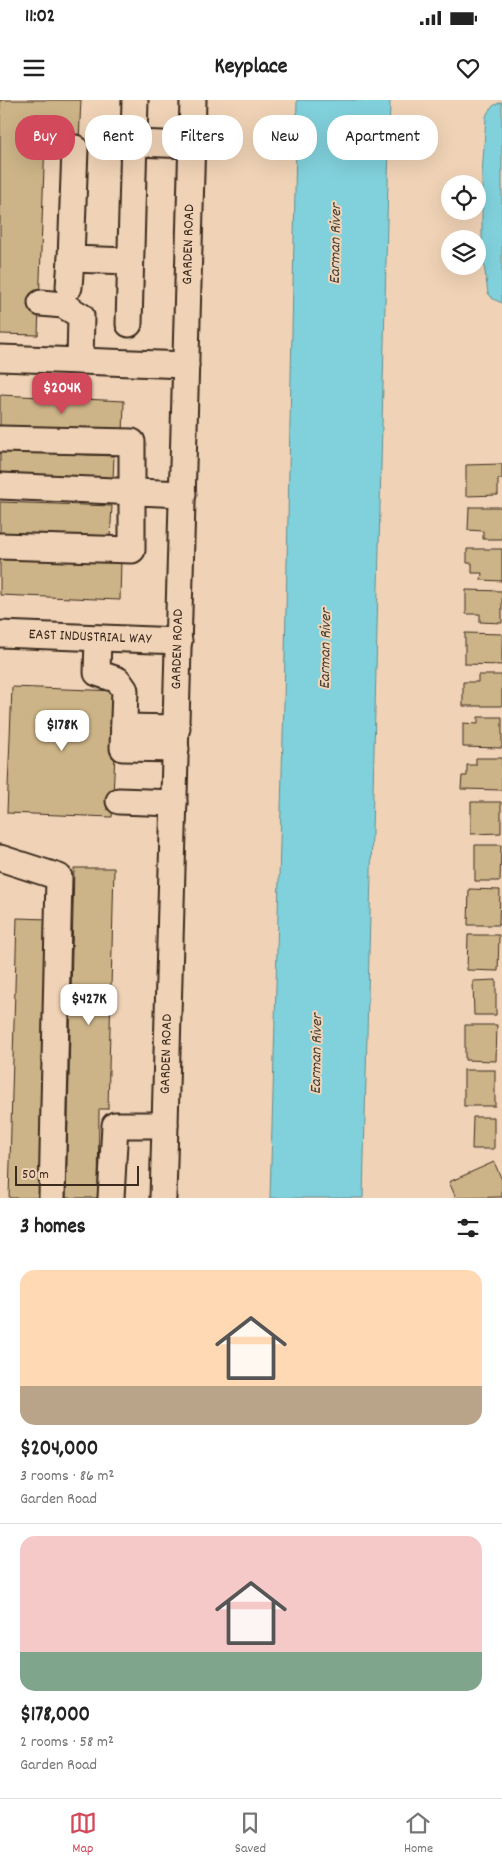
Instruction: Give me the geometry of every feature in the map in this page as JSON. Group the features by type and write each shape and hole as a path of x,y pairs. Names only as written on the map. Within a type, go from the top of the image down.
{"street":[{"path":"135,100 135,115"},
{"name":"GARDEN ROAD","path":"193,100 193,115"},
{"path":"70,287 75,160"},
{"path":"129,324 133,160"},
{"name":"GARDEN ROAD","path":"163,1198 192,160"},
{"path":"71,259 130,261"},
{"path":"41,303 63,305 81,316 80,361"},
{"path":"0,358 186,365"},
{"path":"0,439 132,442 133,492 132,550 0,546"},
{"path":"0,486 183,494"},
{"name":"EAST INDUSTRIAL WAY","path":"0,634 179,641"},
{"path":"98,638 97,673 118,680 125,690 123,748 176,738"},
{"path":"119,801 174,803"},
{"path":"0,858 59,876 52,1198"},
{"path":"111,1198 115,1125 165,1125"}],"water":[{"name":"Earman River","path":"297,100 390,100 390,115 327,115 327,160 389,160 363,1198 270,1198 284,702 296,160 317,160 317,115 297,115"},
{"path":"502,102 502,303 493,299 488,293 485,275 486,230 482,230 482,220 486,220 486,175 482,175 486,117 488,111 496,104"}],"building":[{"path":"0,100 81,100 79,141 75,141 75,115 15,115 15,160 44,160 38,335 0,334"},
{"path":"0,395 124,401 123,436 0,430"},
{"path":"0,451 114,456 113,480 0,475"},
{"path":"502,464 502,479 498,479 498,495 466,496 466,465"},
{"path":"0,502 112,506 110,539 0,535"},
{"path":"469,507 502,507 502,539 483,539 483,531 468,530"},
{"path":"467,549 502,549 502,581 481,580 482,573 472,573 472,563 467,563"},
{"path":"0,554 121,559 120,600 0,595"},
{"path":"466,590 502,591 502,623 480,622 480,614 466,614"},
{"path":"465,633 502,634 502,665 465,664"},
{"path":"478,675 502,675 502,706 463,706 463,682 478,682"},
{"path":"12,687 118,691 112,817 7,813"},
{"path":"478,717 502,717 502,748 463,747 463,723 478,724"},
{"path":"476,758 502,758 502,790 461,789 462,776 467,776 467,765 476,765"},
{"path":"471,802 501,802 501,833 471,834"},
{"path":"475,845 501,845 500,881 475,881"},
{"path":"74,868 114,868 108,1109 99,1109 98,1198 66,1198"},
{"path":"469,889 500,890 499,925 468,925"},
{"path":"17,918 49,919 41,1198 9,1198"},
{"path":"468,935 499,935 498,971 467,970"},
{"path":"496,980 496,1015 474,1015 473,981"},
{"path":"465,1025 497,1025 496,1061 465,1060"},
{"path":"464,1070 495,1070 495,1106 464,1106"},
{"path":"473,1117 494,1117 494,1149 472,1149"},
{"path":"494,1162 502,1180 502,1197 456,1198 449,1182"}]}
